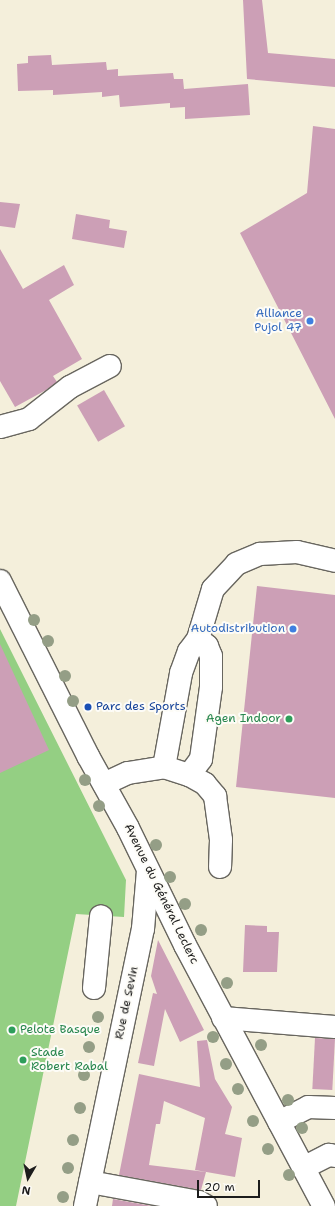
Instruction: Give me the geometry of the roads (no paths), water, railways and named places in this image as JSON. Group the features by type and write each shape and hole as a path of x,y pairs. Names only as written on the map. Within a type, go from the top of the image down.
{"street":[{"path":"0,427 29,419 70,387 110,366"},
{"path":"164,767 181,673 189,651 198,639 213,589 236,564 260,554 283,551 335,561"},
{"name":"Avenue du Général Leclerc","path":"0,581 224,1018 324,1206"},
{"path":"189,775 201,759 212,687 212,656 207,646 198,639"},
{"path":"104,784 128,774 164,767 189,775 205,784 215,796 221,840 220,867"},
{"name":"Rue de Sevin","path":"85,1206 143,929 148,870"},
{"path":"94,988 101,916"},
{"path":"224,1018 335,1026"},
{"path":"279,1122 308,1107 335,1108"},
{"path":"303,1168 329,1155 335,1156"},
{"path":"90,1182 199,1202 206,1206"}],"place":[{"name":"Alliance Pujol 47","path":"310,321"},
{"name":"Autodistribution","path":"293,629"},
{"name":"Parc des Sports","path":"88,707"},
{"name":"Agen Indoor","path":"289,719"},
{"name":"Pelote Basque","path":"12,1030"},
{"name":"Stade Robert Rabal","path":"23,1060"}]}
